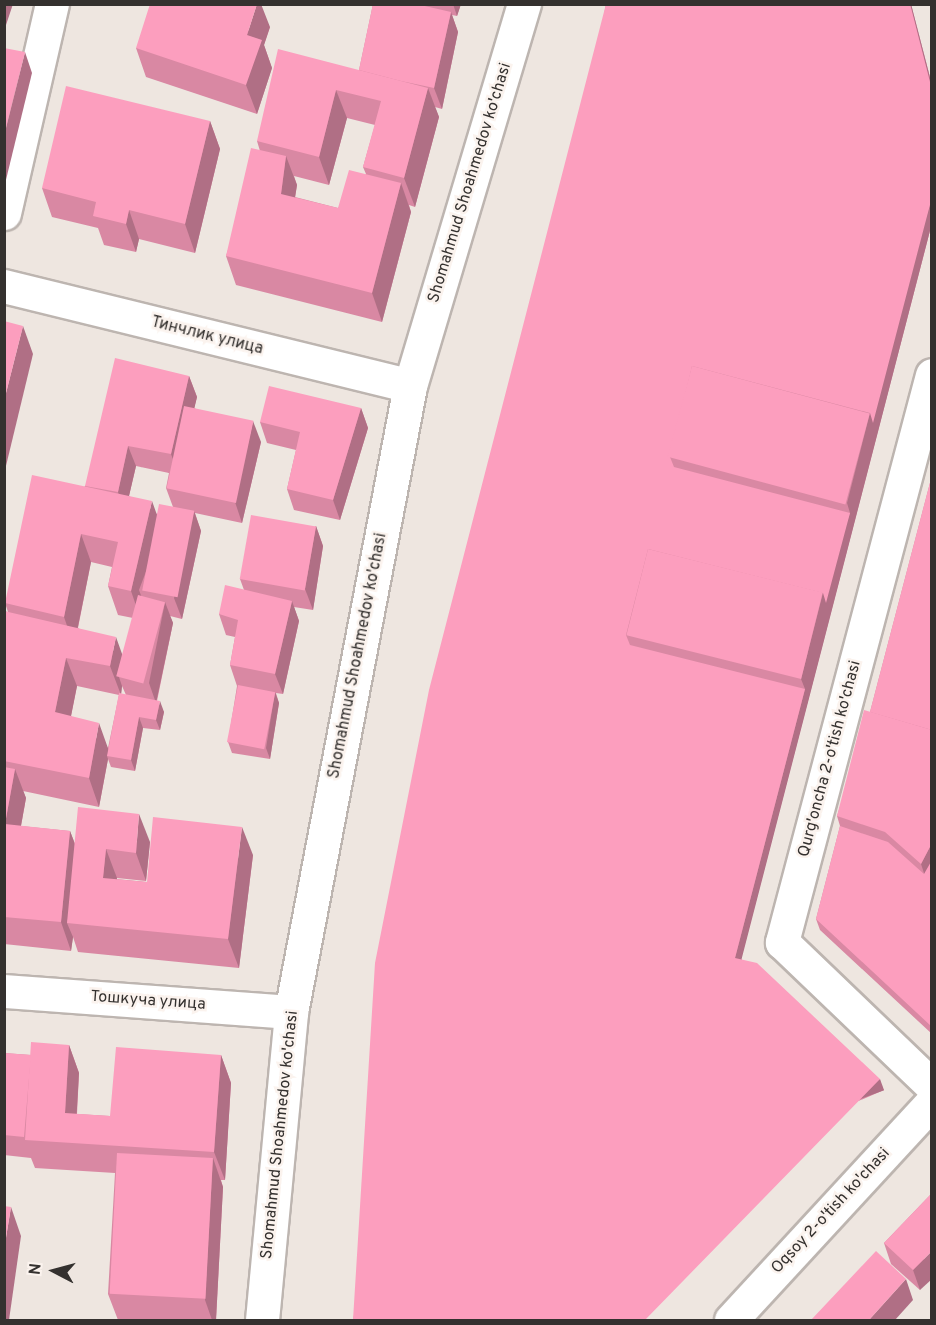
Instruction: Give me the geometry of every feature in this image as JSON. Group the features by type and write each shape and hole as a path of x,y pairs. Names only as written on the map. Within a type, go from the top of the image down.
{"street":[{"path":"4,213 52,4"},
{"name":"Shomahmud Shoahmedov ko'chasi","path":"262,1320 291,1012 410,386 524,4"},
{"name":"Тинчлик улица","path":"4,286 410,386"},
{"name":"Qurg'oncha 2-o'tish ko'chasi","path":"932,375 782,942 932,1086"},
{"name":"Тошкуча улица","path":"4,991 291,1012"},
{"name":"Oqsoy 2-o'tish ko'chasi","path":"731,1320 932,1102"}],"building":[{"path":"150,4 257,4 247,35 262,40 246,85 136,48"},
{"path":"373,4 416,4 451,12 434,88 359,70"},
{"path":"606,4 910,4 932,90 932,197 873,423 870,413 692,366 670,457 674,467 850,513 826,603 823,593 648,549 626,635 630,645 805,689 735,958 757,963 880,1079 645,1320 353,1320 375,963 429,690"},
{"path":"4,48 25,52 4,136"},
{"path":"278,49 428,88 404,178 363,167 381,101 336,90 319,157 257,141"},
{"path":"66,86 210,121 185,224 129,210 126,224 93,216 96,202 42,188"},
{"path":"251,148 286,156 281,194 338,208 349,170 401,183 372,293 226,256"},
{"path":"4,321 23,326 4,401"},
{"path":"115,358 189,376 171,454 128,446 118,492 85,486"},
{"path":"692,366 870,414 845,504 668,457"},
{"path":"269,386 361,408 333,500 287,489 300,432 260,422"},
{"path":"184,406 253,421 236,503 167,488"},
{"path":"32,475 152,501 131,591 108,586 118,542 81,534 64,617 5,603"},
{"path":"932,475 932,730 870,712"},
{"path":"159,504 194,511 178,597 142,590"},
{"path":"251,515 316,526 305,590 240,579"},
{"path":"648,549 823,593 801,679 626,635"},
{"path":"225,585 292,601 275,674 230,665 238,620 219,614"},
{"path":"138,595 165,602 143,683 116,676"},
{"path":"4,611 116,637 110,666 66,658 55,712 99,723 89,778 4,761"},
{"path":"238,685 275,692 264,749 227,742"},
{"path":"119,693 160,701 156,720 139,717 131,760 107,756"},
{"path":"864,710 932,730 932,843 921,864 885,832 837,816"},
{"path":"4,767 15,769 5,824 70,831 61,922 4,917"},
{"path":"78,807 139,814 136,853 106,849 103,878 147,882 153,817 242,827 228,939 67,923"},
{"path":"840,826 888,842 924,874 932,860 931,1026 816,919"},
{"path":"31,1042 69,1045 65,1113 110,1116 116,1047 221,1055 214,1152 25,1140"},
{"path":"4,1053 31,1055 24,1137 4,1135"},
{"path":"117,1153 213,1158 205,1299 110,1294"},
{"path":"932,1193 932,1251 913,1270 884,1243"},
{"path":"4,1206 11,1207 4,1250"},
{"path":"876,1251 906,1279 869,1320 811,1320"}]}
